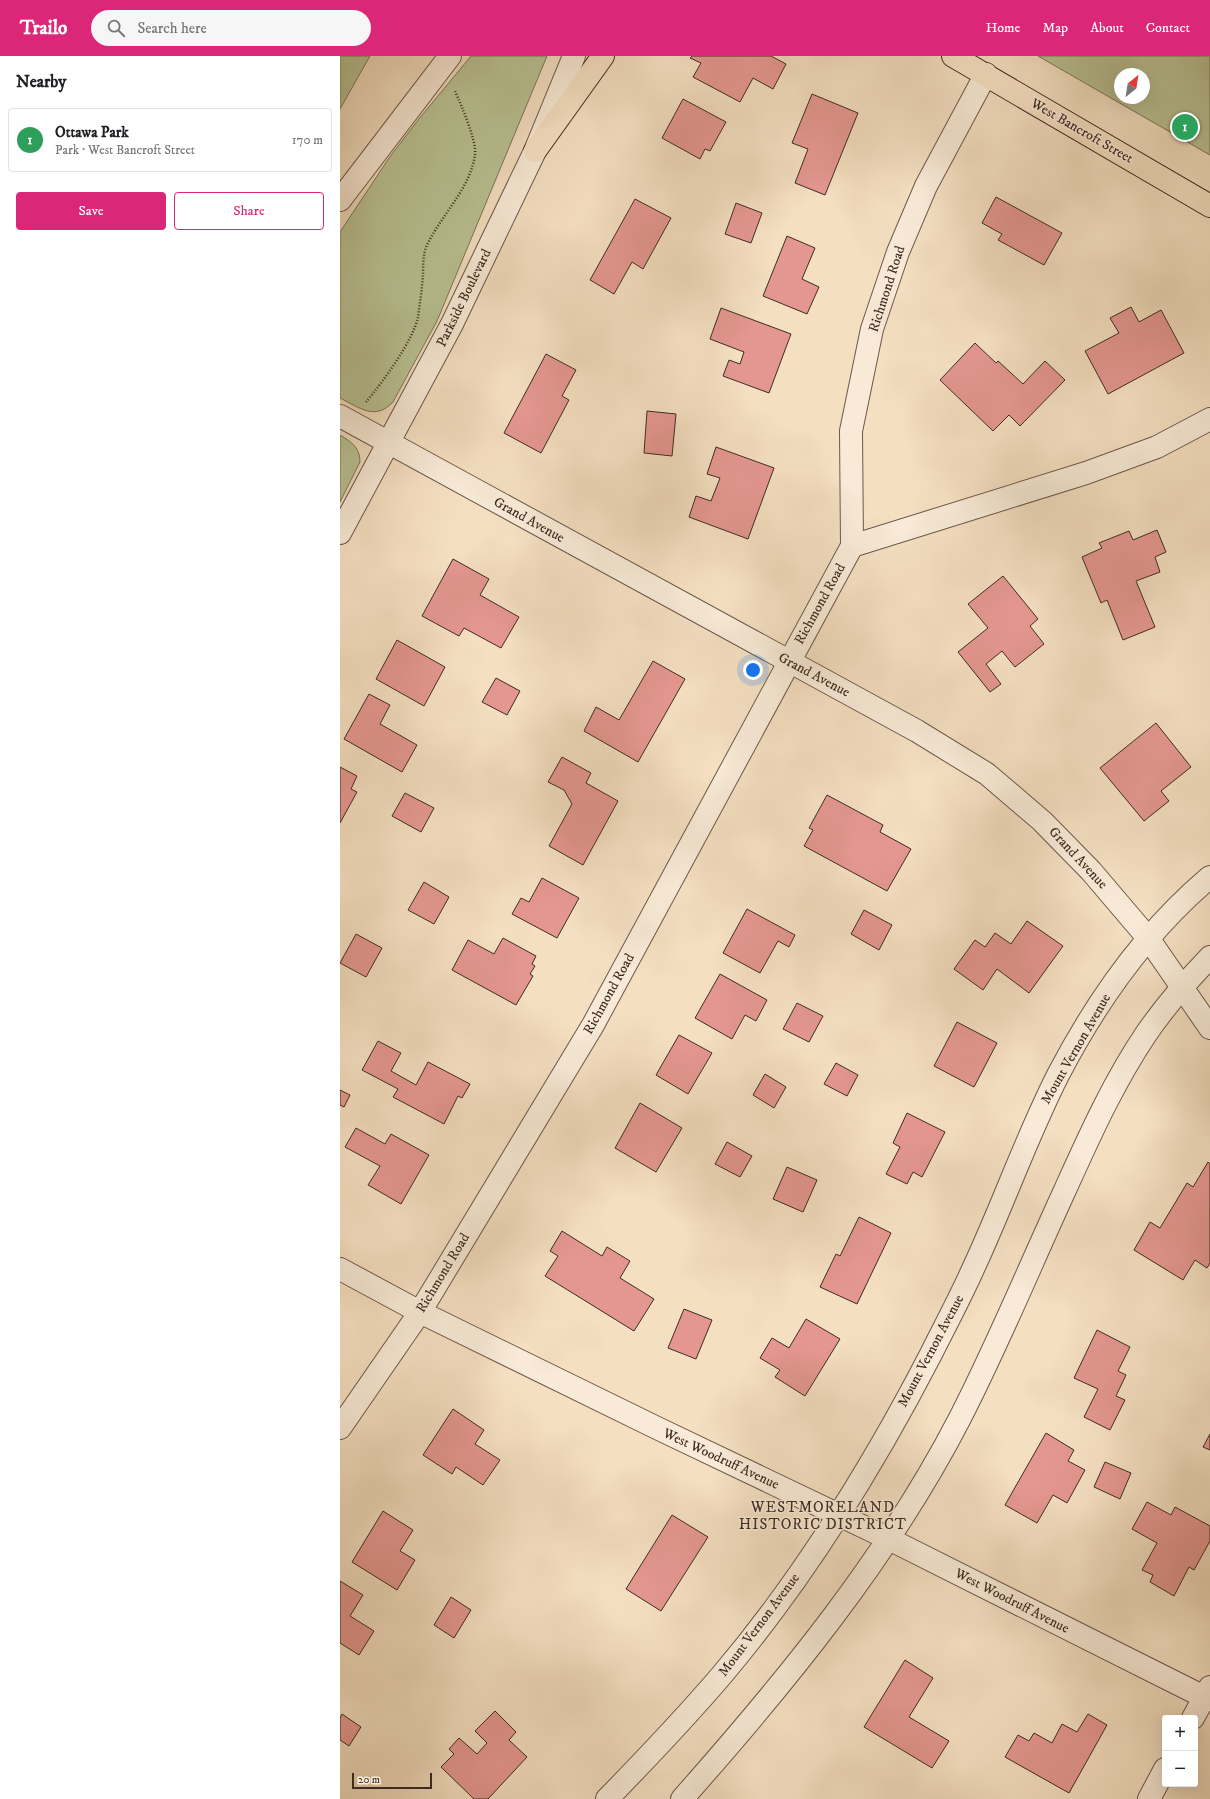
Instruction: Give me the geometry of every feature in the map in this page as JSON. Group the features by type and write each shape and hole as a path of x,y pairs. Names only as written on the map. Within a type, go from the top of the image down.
{"main road":[{"path":"535,150 603,56"},
{"name":"West Bancroft Street","path":"953,56 1210,206"}],"street":[{"name":"Parkside Boulevard","path":"340,533 452,324 535,150 574,56"},
{"path":"340,200 445,62"},
{"name":"Richmond Road","path":"340,1428 420,1312 593,1025 852,546 851,431 872,329 898,252 926,186 986,74"},
{"name":"Grand Avenue","path":"345,419 917,731 987,774 1042,821 1091,871 1148,938 1210,1028"},
{"path":"852,546 1086,473 1157,446 1210,419"},
{"name":"Mount Vernon Avenue","path":"607,1799 721,1676 772,1611 840,1515 930,1356 972,1271 1058,1074 1112,985 1148,938 1210,877"},
{"path":"682,1799 757,1713 847,1598 925,1481 982,1374 1081,1153 1114,1086 1146,1034 1182,986 1210,957"},
{"name":"West Woodruff Avenue","path":"340,1269 420,1312 1208,1695"},
{"path":"1195,1715 1208,1695"},
{"path":"1148,1799 1162,1774"}],"path":[{"path":"345,419 380,386 410,334 417,318 423,260 426,246 465,184 472,169 476,152 473,138 445,62"}],"green space":[{"path":"340,56 370,56 340,109"},
{"path":"471,56 547,56 437,321 393,402 380,411 367,411 340,398 340,232 389,158 418,120"},
{"path":"1038,56 1210,56 1210,155 1121,104 1150,104 1150,68 1114,68 1114,100"},
{"path":"340,435 348,440 357,449 360,462 340,502"}],"building":[{"path":"692,56 771,56 786,64 773,89 753,78 740,102 693,77 701,63 690,58"},
{"path":"812,94 858,113 825,195 795,183 808,149 792,143"},
{"path":"683,99 726,122 710,151 705,149 700,159 662,138"},
{"path":"996,197 1062,233 1044,265 998,240 1002,234 982,223"},
{"path":"635,199 671,218 643,269 632,262 614,294 590,280"},
{"path":"736,203 762,213 751,243 725,234"},
{"path":"787,236 815,248 802,279 819,287 807,314 763,296"},
{"path":"1131,307 1139,322 1161,310 1184,353 1108,394 1085,351 1119,333 1110,318"},
{"path":"721,308 791,334 769,393 723,376 729,360 740,364 744,352 710,339"},
{"path":"975,343 996,363 998,361 1023,384 1045,361 1065,380 1020,426 1009,415 993,431 940,380"},
{"path":"546,354 576,370 562,396 569,400 541,453 504,433"},
{"path":"647,411 676,414 672,456 644,453"},
{"path":"716,447 774,468 748,539 689,517 696,496 711,501 720,478 707,474"},
{"path":"1157,530 1166,552 1155,557 1160,572 1136,581 1155,627 1123,640 1107,600 1101,603 1082,557 1102,548 1099,543 1129,531 1133,540"},
{"path":"453,559 489,579 480,595 519,617 501,648 464,628 459,636 422,616"},
{"path":"1003,576 1038,619 1030,626 1044,644 1015,667 1002,651 986,664 1001,684 990,692 958,652 988,628 968,604"},
{"path":"397,640 445,667 424,706 376,679"},
{"path":"653,661 685,679 638,762 584,731 596,707 619,720"},
{"path":"496,678 520,691 507,715 482,702"},
{"path":"369,694 390,705 380,724 417,745 402,772 344,739"},
{"path":"1156,723 1191,767 1161,791 1169,801 1144,821 1100,768"},
{"path":"562,757 591,773 586,783 618,801 583,865 549,846 572,804 564,790 548,782"},
{"path":"340,767 357,776 351,789 357,792 340,823"},
{"path":"405,793 434,808 421,832 392,816"},
{"path":"827,795 883,825 880,832 911,849 887,891 804,846 813,830 809,828"},
{"path":"542,878 579,898 557,938 512,914 521,898 529,902"},
{"path":"424,882 449,897 434,924 408,910"},
{"path":"747,909 795,935 789,947 778,941 760,973 723,953"},
{"path":"864,910 892,925 879,950 851,934"},
{"path":"1027,921 1063,946 1029,993 997,969 983,990 954,969 975,940 985,947 995,933 1011,944"},
{"path":"356,934 382,948 366,977 340,963"},
{"path":"503,938 536,956 532,964 535,966 530,974 533,976 516,1005 452,970 468,940 494,954"},
{"path":"720,974 767,1000 756,1021 745,1015 732,1039 695,1018"},
{"path":"797,1003 823,1016 809,1042 783,1029"},
{"path":"957,1022 997,1043 974,1087 934,1066"},
{"path":"679,1035 712,1053 688,1094 656,1075"},
{"path":"378,1041 401,1053 391,1071 416,1085 428,1062 470,1084 462,1098 458,1096 444,1124 393,1097 398,1089 362,1070"},
{"path":"836,1063 858,1075 847,1096 824,1084"},
{"path":"765,1074 786,1087 774,1108 753,1095"},
{"path":"340,1090 350,1095 344,1107 340,1105"},
{"path":"640,1103 682,1128 656,1172 615,1148"},
{"path":"907,1113 945,1132 922,1177 913,1172 907,1184 886,1174 900,1147 893,1143"},
{"path":"356,1128 385,1144 391,1134 429,1155 401,1204 368,1185 380,1166 345,1147"},
{"path":"727,1142 752,1156 740,1177 715,1164"},
{"path":"1208,1162 1210,1164 1210,1263 1207,1268 1195,1260 1183,1280 1134,1250 1150,1222 1160,1228 1187,1183 1193,1187"},
{"path":"787,1167 817,1180 803,1212 773,1199"},
{"path":"859,1217 891,1233 857,1304 820,1287 836,1254 840,1256"},
{"path":"562,1231 602,1256 607,1247 630,1261 620,1278 654,1299 634,1331 545,1276 558,1256 550,1251"},
{"path":"684,1309 712,1320 696,1359 668,1348"},
{"path":"806,1319 840,1339 805,1396 775,1377 780,1370 760,1358 772,1338 789,1348"},
{"path":"1097,1330 1130,1347 1118,1371 1126,1375 1116,1396 1125,1400 1110,1430 1084,1417 1098,1389 1074,1378"},
{"path":"453,1409 484,1430 475,1444 500,1460 483,1485 456,1467 452,1474 423,1455"},
{"path":"1046,1433 1074,1450 1068,1461 1085,1470 1067,1503 1053,1495 1037,1523 1005,1505"},
{"path":"1210,1434 1210,1450 1203,1447"},
{"path":"1105,1462 1131,1473 1120,1499 1094,1487"},
{"path":"1147,1502 1171,1515 1175,1507 1210,1526 1210,1541 1194,1570 1189,1567 1174,1596 1150,1582 1153,1575 1142,1570 1157,1543 1132,1529"},
{"path":"383,1511 413,1530 400,1551 415,1560 397,1590 352,1562"},
{"path":"672,1515 708,1537 661,1611 626,1589"},
{"path":"340,1581 363,1595 350,1616 374,1631 359,1655 340,1643"},
{"path":"451,1597 471,1610 454,1638 434,1625"},
{"path":"905,1660 933,1678 909,1717 949,1741 932,1768 864,1727"},
{"path":"495,1711 516,1732 509,1740 527,1757 488,1799 474,1799 441,1767 454,1754 449,1749 459,1738 477,1754 487,1743 475,1731"},
{"path":"342,1714 361,1727 349,1746 340,1740 340,1718"},
{"path":"1088,1714 1107,1725 1069,1793 1005,1757 1018,1735 1029,1741 1034,1733 1052,1743 1062,1724 1077,1732"}],"place":[{"name":"Ottawa Park","path":"1185,127"}],"district":[{"name":"WESTMORELAND HISTORIC DISTRICT","path":"823,1516"}]}
